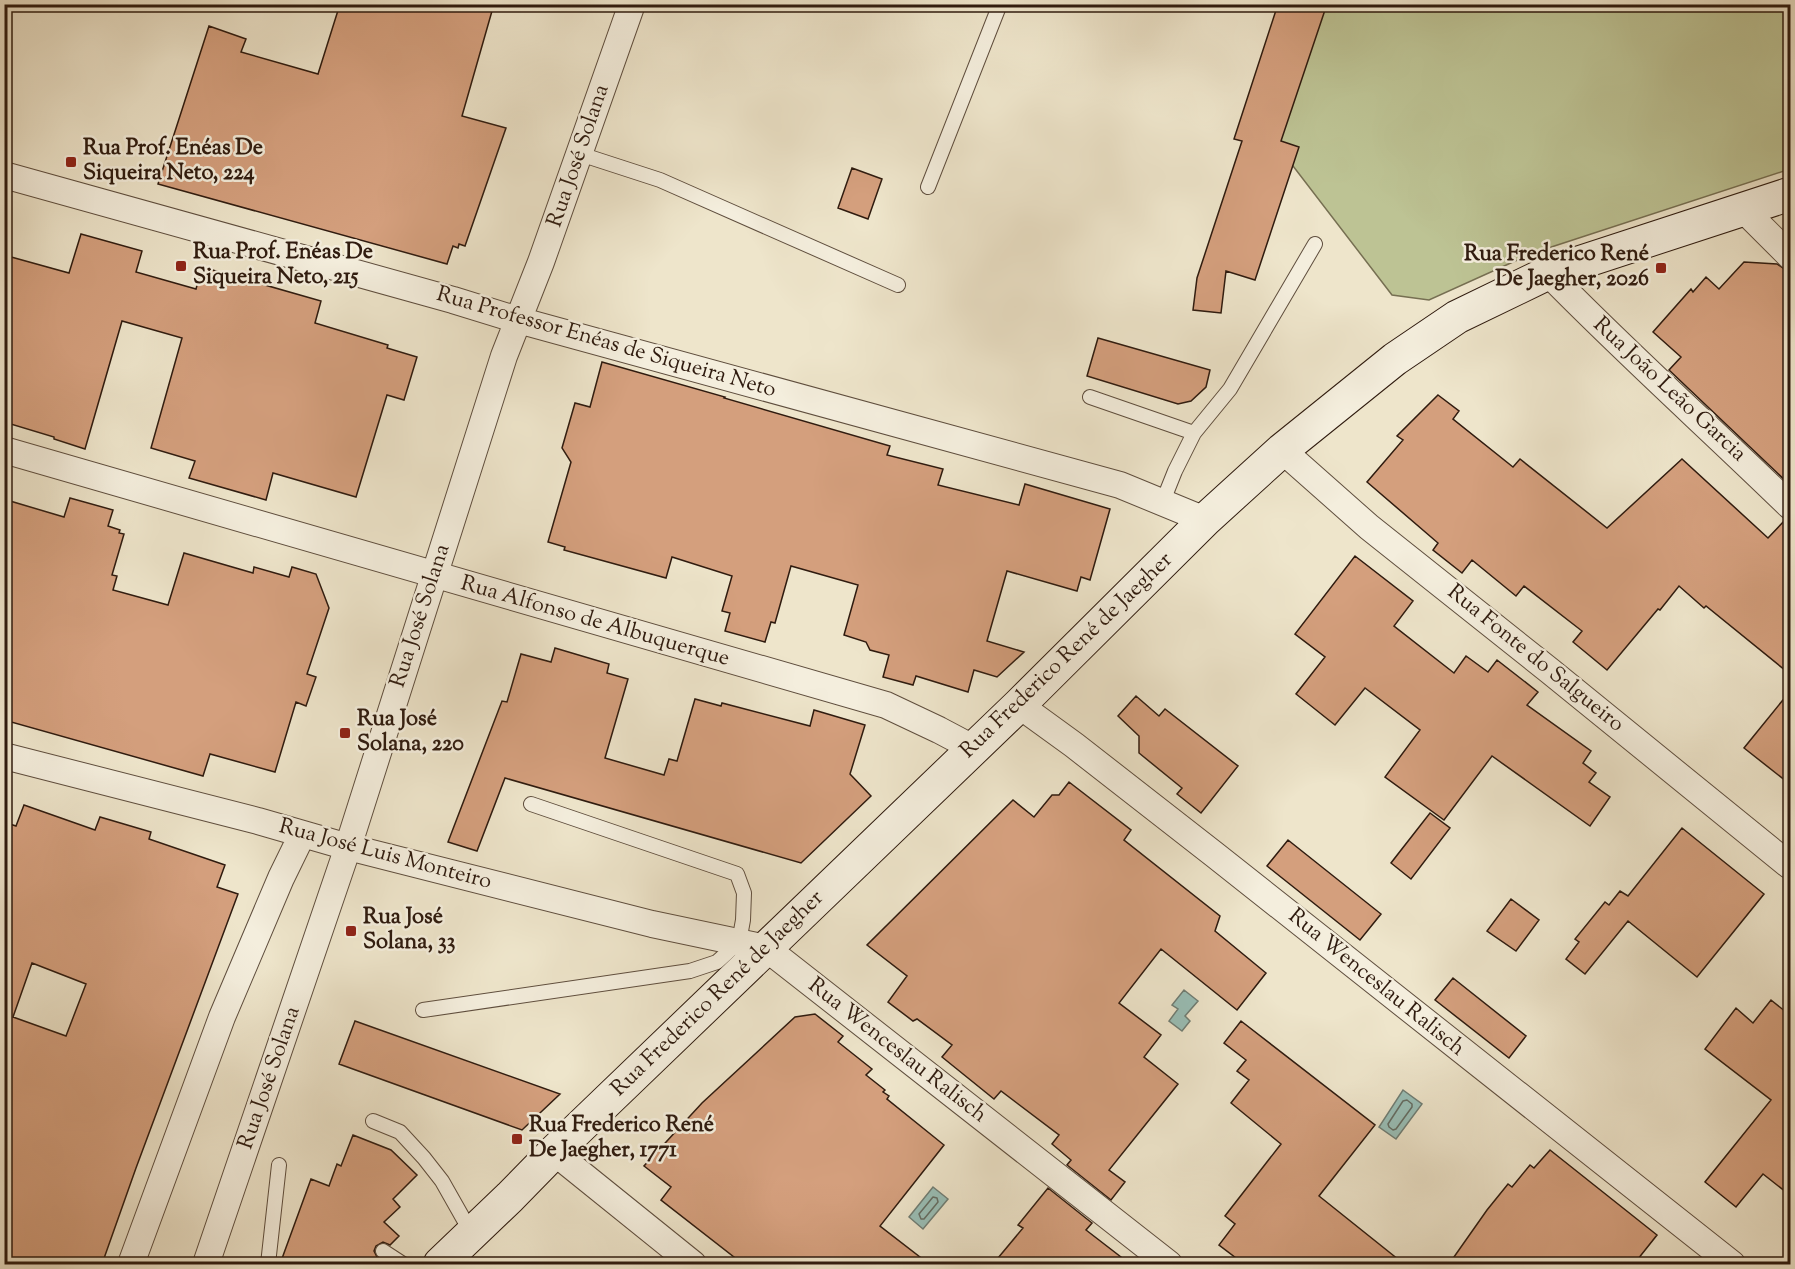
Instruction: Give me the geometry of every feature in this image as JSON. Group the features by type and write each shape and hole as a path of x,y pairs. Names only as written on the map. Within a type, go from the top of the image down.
{"main road":[{"name":"Rua Frederico René de Jaegher","path":"440,1264 554,1152 753,945 1019,705 1205,520 1282,450 1395,359 1457,317 1548,273 1787,195"}],"street":[{"name":"Rua José Solana","path":"206,1264 348,847 504,356 542,262 632,4"},
{"name":"Rua Professor Enéas de Siqueira Neto","path":"4,175 518,320 1120,485 1205,520"},
{"path":"1783,248 1787,195"},
{"path":"1744,210 1783,248"},
{"name":"Rua João Leão Garcia","path":"1548,273 1642,367 1791,506"},
{"name":"Rua Alfonso de Albuquerque","path":"4,450 886,705 973,748"},
{"name":"Rua Fonte do Salgueiro","path":"1282,450 1368,526 1791,866"},
{"name":"Rua Wenceslau Ralisch","path":"1019,705 1215,855 1732,1264"},
{"name":"Rua José Luis Monteiro","path":"4,756 652,924 753,945"},
{"path":"131,1264 222,1017 281,878 302,835"},
{"name":"Rua Wenceslau Ralisch","path":"753,945 1169,1264"},
{"path":"554,1152 693,1264"}],"lane":[{"path":"928,187 1000,4"},
{"path":"580,153 660,180 898,285"},
{"path":"1163,501 1194,433 1230,389 1315,244"},
{"path":"1090,397 1194,433"},
{"path":"423,1010 690,971 717,962 753,945 743,920 744,893 737,874 531,804"},
{"path":"373,1121 400,1132 424,1158 442,1181 472,1234"},
{"path":"268,1264 279,1165"},
{"path":"383,1251 396,1263"}],"green space":[{"path":"1300,5 1790,5 1790,169 1533,253 1429,300 1392,295 1270,136"}],"water":[{"path":"1184,990 1198,1001 1185,1016 1190,1021 1182,1031 1169,1021 1178,1009 1172,1005"},
{"path":"1403,1090 1422,1104 1396,1139 1379,1127"},
{"path":"933,1187 948,1199 923,1229 909,1217"}],"building":[{"path":"340,4 494,4 462,116 506,128 465,246 459,244 458,248 453,246 447,264 158,184 209,26 246,39 241,52 318,74"},
{"path":"1278,4 1327,4 1281,141 1299,147 1255,280 1226,271 1221,313 1193,310 1197,278 1242,141 1234,139"},
{"path":"852,168 882,179 868,219 838,208"},
{"path":"81,234 142,251 136,272 196,289 202,267 321,301 315,323 388,345 387,348 417,357 404,400 387,395 356,497 273,473 266,500 189,478 195,461 151,448 182,338 122,321 85,449 4,422 4,255 69,273"},
{"path":"1744,262 1777,264 1791,271 1791,486 1669,370 1681,357 1653,332 1691,289 1693,292 1706,277 1719,289"},
{"path":"1098,338 1210,370 1206,387 1191,401 1178,404 1087,376"},
{"path":"602,362 890,446 887,455 943,469 938,485 1019,505 1025,484 1110,509 1090,580 1081,577 1077,591 1007,571 987,641 1024,652 997,677 974,670 968,692 916,676 913,685 883,677 889,655 870,650 866,642 844,635 858,585 791,566 775,623 771,622 765,642 725,631 730,613 722,611 732,576 672,557 666,578 564,550 565,547 548,542 571,462 562,448 575,403 590,407"},
{"path":"1438,395 1459,411 1453,419 1513,467 1520,459 1607,528 1682,459 1768,538 1785,520 1791,521 1791,675 1679,586 1607,670 1573,642 1582,631 1524,586 1516,596 1472,560 1462,573 1433,550 1438,543 1367,482 1403,440 1397,436"},
{"path":"70,498 113,510 108,526 124,534 112,575 117,576 113,590 168,605 184,553 253,573 254,567 289,577 292,567 316,574 329,608 307,674 316,677 306,706 296,702 275,772 210,754 203,776 4,720 4,518 10,501 64,517"},
{"path":"1355,556 1413,601 1394,626 1454,673 1466,656 1488,672 1497,660 1538,692 1527,705 1591,751 1583,763 1596,773 1589,782 1610,797 1590,826 1492,756 1444,820 1385,777 1420,730 1365,688 1335,725 1296,694 1325,657 1295,634"},
{"path":"555,648 609,664 607,673 628,679 605,758 664,775 669,759 677,761 695,699 721,706 722,703 810,726 814,710 865,725 850,774 871,796 801,863 505,778 477,851 448,842 502,701 507,702 521,654 551,662"},
{"path":"1791,690 1791,785 1744,748"},
{"path":"1136,696 1159,716 1165,709 1238,766 1201,813 1177,794 1182,788 1139,753 1139,736 1118,716"},
{"path":"1069,782 1131,830 1124,840 1220,916 1215,931 1266,973 1237,1010 1161,949 1119,1003 1161,1035 1144,1057 1178,1084 1109,1170 1125,1182 1111,1200 1067,1165 1071,1160 1052,1144 1059,1135 1001,1091 994,1099 942,1057 952,1045 917,1019 913,1021 888,1002 907,976 867,945 1013,800 1034,817 1052,795 1059,795"},
{"path":"24,805 95,830 100,817 151,832 149,839 225,865 217,887 238,894 102,1264 4,1264 4,822 16,826","holes":["32,963 86,984 66,1036 13,1017"]},
{"path":"1430,813 1450,828 1411,879 1391,863"},
{"path":"1682,828 1764,894 1697,977 1628,921 1585,974 1566,959 1579,942 1575,939 1605,902 1609,905 1620,891 1628,896"},
{"path":"1288,840 1381,914 1360,940 1267,866"},
{"path":"1511,899 1539,920 1516,951 1487,931"},
{"path":"1453,978 1526,1036 1509,1058 1435,1000"},
{"path":"1771,1000 1791,1016 1791,1196 1763,1174 1736,1207 1705,1182 1771,1100 1705,1049 1736,1008 1753,1023"},
{"path":"815,1014 843,1036 838,1042 872,1069 866,1075 885,1090 883,1092 889,1096 887,1099 944,1145 880,1226 929,1264 743,1264 661,1200 671,1187 644,1166 702,1103 795,1017"},
{"path":"355,1021 560,1094 522,1130 339,1064"},
{"path":"1241,1021 1375,1125 1319,1196 1404,1264 1244,1264 1219,1245 1235,1224 1225,1216 1281,1144 1231,1103 1249,1080 1237,1071 1246,1060 1224,1043"},
{"path":"353,1135 391,1150 417,1175 393,1199 400,1207 384,1222 399,1236 390,1245 383,1242 376,1246 374,1251 377,1257 370,1264 280,1264 311,1179 329,1186 337,1164 341,1166"},
{"path":"1550,1150 1657,1235 1634,1264 1449,1264 1508,1184 1512,1187 1530,1165 1534,1168"},
{"path":"1048,1188 1092,1223 1086,1230 1130,1264 993,1264 1023,1228 1018,1225"}],"place":[{"name":"Rua Prof. Enéas De Siqueira Neto, 224","path":"71,162"},
{"name":"Rua Prof. Enéas De Siqueira Neto, 215","path":"181,266"},
{"name":"Rua Frederico René De Jaegher, 2026","path":"1661,268"},
{"name":"Rua José Solana, 220","path":"345,733"},
{"name":"Rua José Solana, 33","path":"351,931"},
{"name":"Rua Frederico René De Jaegher, 1771","path":"517,1139"}]}
